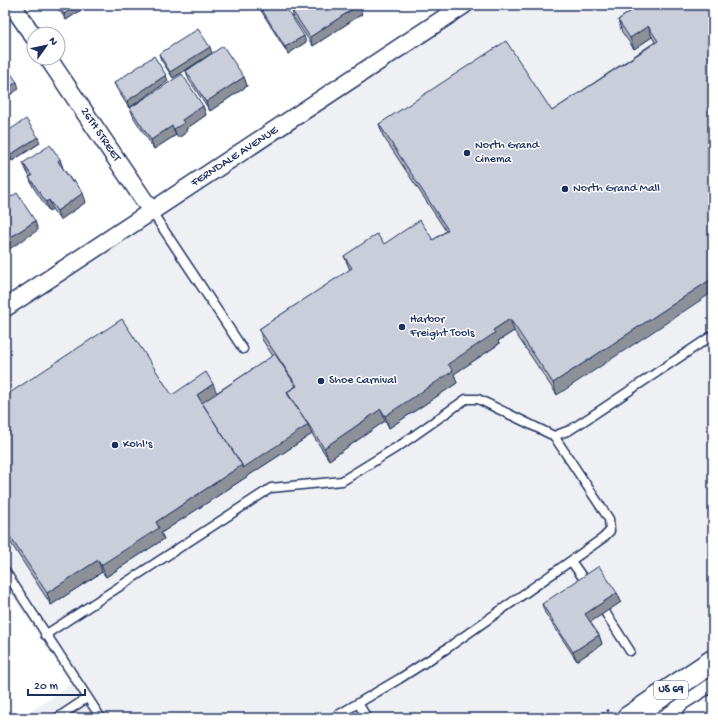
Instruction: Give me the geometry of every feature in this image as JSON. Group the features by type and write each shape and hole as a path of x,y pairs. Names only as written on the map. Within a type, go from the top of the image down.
{"main road":[{"name":"US 69","path":"628,718 713,662"},
{"path":"694,718 713,706"}],"street":[{"path":"12,5 26,26"},
{"name":"FERNDALE AVENUE","path":"5,308 464,5"},
{"name":"26TH STREET","path":"53,66 152,212"}],"lane":[{"path":"152,212 243,349"},
{"path":"554,436 570,430 713,335"},
{"path":"46,635 271,488 342,481 402,444 466,399 478,399 554,436 609,519 610,531 571,561 469,633 399,679 333,718"},
{"path":"571,561 588,585"},
{"path":"5,571 101,718"},
{"path":"605,612 630,651"},
{"path":"57,718 88,698"},
{"path":"358,703 367,718"}],"shaded area":[{"path":"474,5 713,5 713,655 617,718 21,718 71,684 5,585 5,317 60,278"}],"building":[{"path":"58,5 77,5 64,14"},
{"path":"259,5 284,5 304,36 285,47"},
{"path":"296,5 359,5 310,37 291,9"},
{"name":"North Grand Mall","path":"635,5 713,5 713,278 553,383 510,319 493,330 495,333 448,364 453,371 385,416 381,409 324,448 287,392 297,386 259,329 352,268 344,256 377,234 384,244 420,220 433,240 448,230 379,124 506,41 552,111 658,41 648,26 630,38 618,20 637,7"},
{"path":"198,29 210,47 170,72 159,54"},
{"path":"223,46 244,77 206,102 186,71"},
{"path":"154,56 166,75 127,101 114,83"},
{"path":"5,65 17,82 5,90"},
{"path":"182,74 203,106 182,120 184,123 174,129 172,126 151,140 130,108"},
{"path":"26,119 38,137 10,155 5,148 5,133"},
{"path":"50,145 60,159 58,161 72,182 74,180 83,193 57,211 49,200 46,202 29,177 32,176 23,163"},
{"path":"17,193 35,221 5,241 5,201"},
{"name":"Kohl's","path":"122,319 172,395 206,372 213,384 197,395 242,465 156,522 159,528 101,565 98,560 47,593 5,529 5,396"},
{"path":"275,354 296,386 287,392 308,425 243,468 202,403"},
{"path":"599,566 617,593 585,614 599,635 573,652 542,604"}],"place":[{"name":"North Grand Cinema","path":"467,153"},
{"name":"North Grand Mall","path":"565,189"},
{"name":"Harbor Freight Tools","path":"402,327"},
{"name":"Shoe Carnival","path":"321,381"},
{"name":"Kohl's","path":"115,445"}]}
